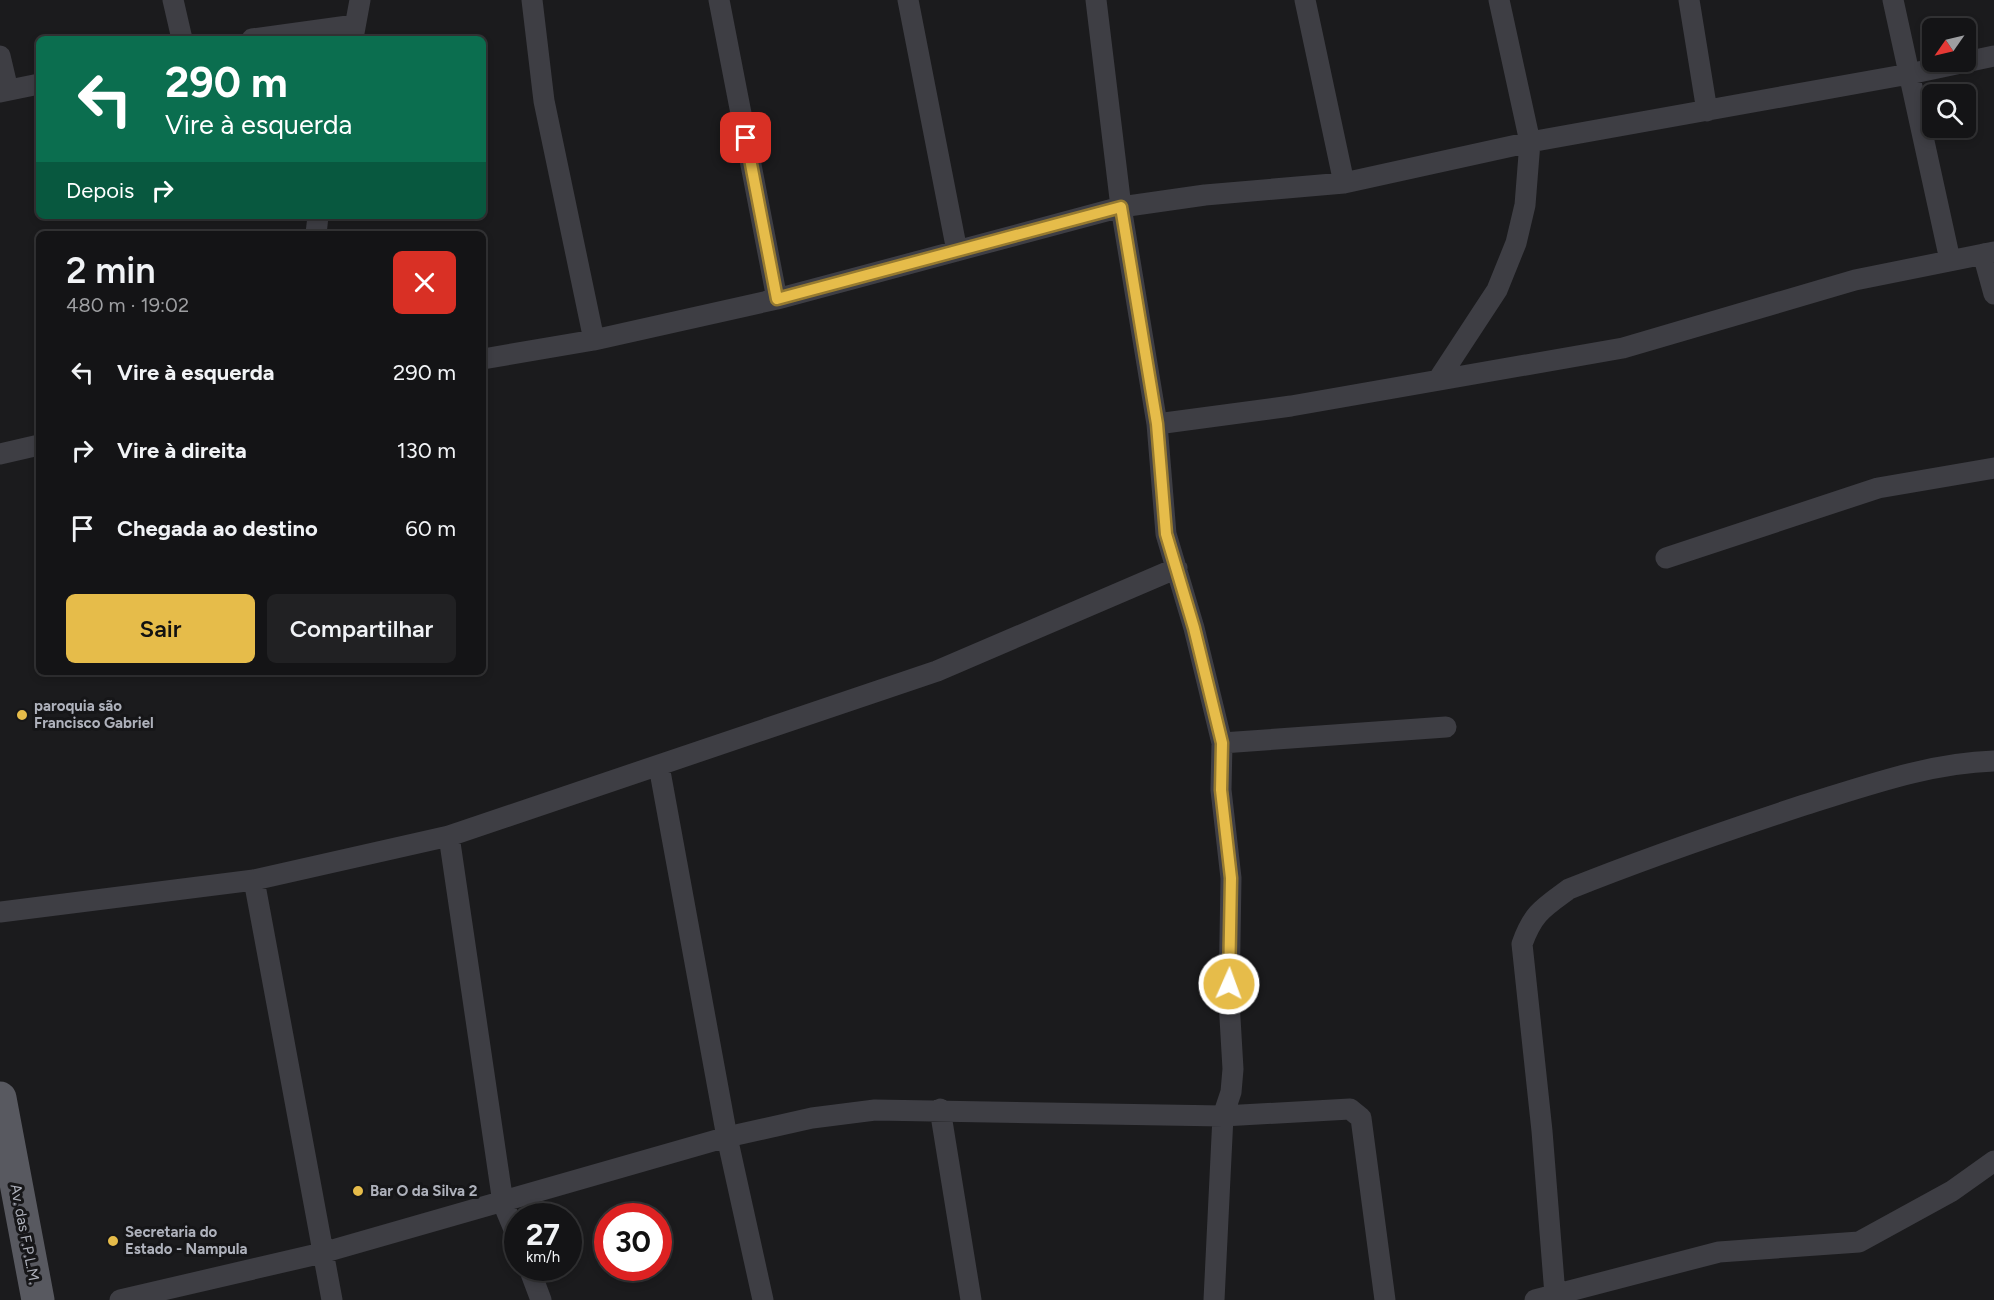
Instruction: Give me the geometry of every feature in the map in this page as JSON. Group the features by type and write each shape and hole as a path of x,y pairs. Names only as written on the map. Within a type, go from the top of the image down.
{"main road":[{"name":"Av. das F.P.L.M.","path":"0,1098 38,1300"}],"street":[{"path":"173,0 181,36"},
{"path":"296,36 354,32 360,0"},
{"path":"532,0 544,101 594,340"},
{"path":"719,0 777,299"},
{"path":"908,0 957,251"},
{"path":"1096,0 1121,207 1157,424 1166,534 1177,568 1222,743 1221,790 1231,878 1228,1001 1233,1069 1231,1092 1223,1116 1214,1300"},
{"path":"1305,0 1344,183"},
{"path":"1438,380 1497,290 1516,243 1525,205 1530,142 1499,0"},
{"path":"1689,0 1707,111"},
{"path":"1893,0 1950,260"},
{"path":"0,56 4,91 36,85"},
{"path":"486,358 594,340 777,299 1121,207 1204,195 1344,183 1530,142 1909,74 1994,56"},
{"path":"1157,424 1291,406 1623,348 1855,280 1989,253 1994,294"},
{"path":"0,454 36,447"},
{"path":"1666,558 1878,488 1994,468"},
{"path":"0,912 254,880 449,836 937,671 1177,568"},
{"path":"1222,743 1446,727"},
{"path":"1994,761 1974,762 1878,781 1711,837 1569,889 1530,921 1522,944 1542,1131 1545,1298 1580,1295 1719,1252 1859,1242 1952,1191 1994,1161"},
{"path":"659,766 727,1137 763,1300"},
{"path":"449,836 504,1203"},
{"path":"254,880 332,1300"},
{"path":"940,1109 971,1300"},
{"path":"120,1300 322,1253 504,1203 727,1137 822,1116 875,1110 940,1109 1223,1116 1350,1109 1361,1118 1385,1300"},
{"path":"534,1281 541,1300"}],"place":[{"name":"paroquia são Francisco Gabriel","path":"22,715"},
{"name":"Bar O da Silva 2","path":"358,1191"},
{"name":"Secretaria do Estado - Nampula","path":"113,1241"}],"route":[{"path":"746,138 777,299 1121,207 1157,424 1166,534 1194,628 1222,743 1221,790 1231,878 1229,984"}]}
